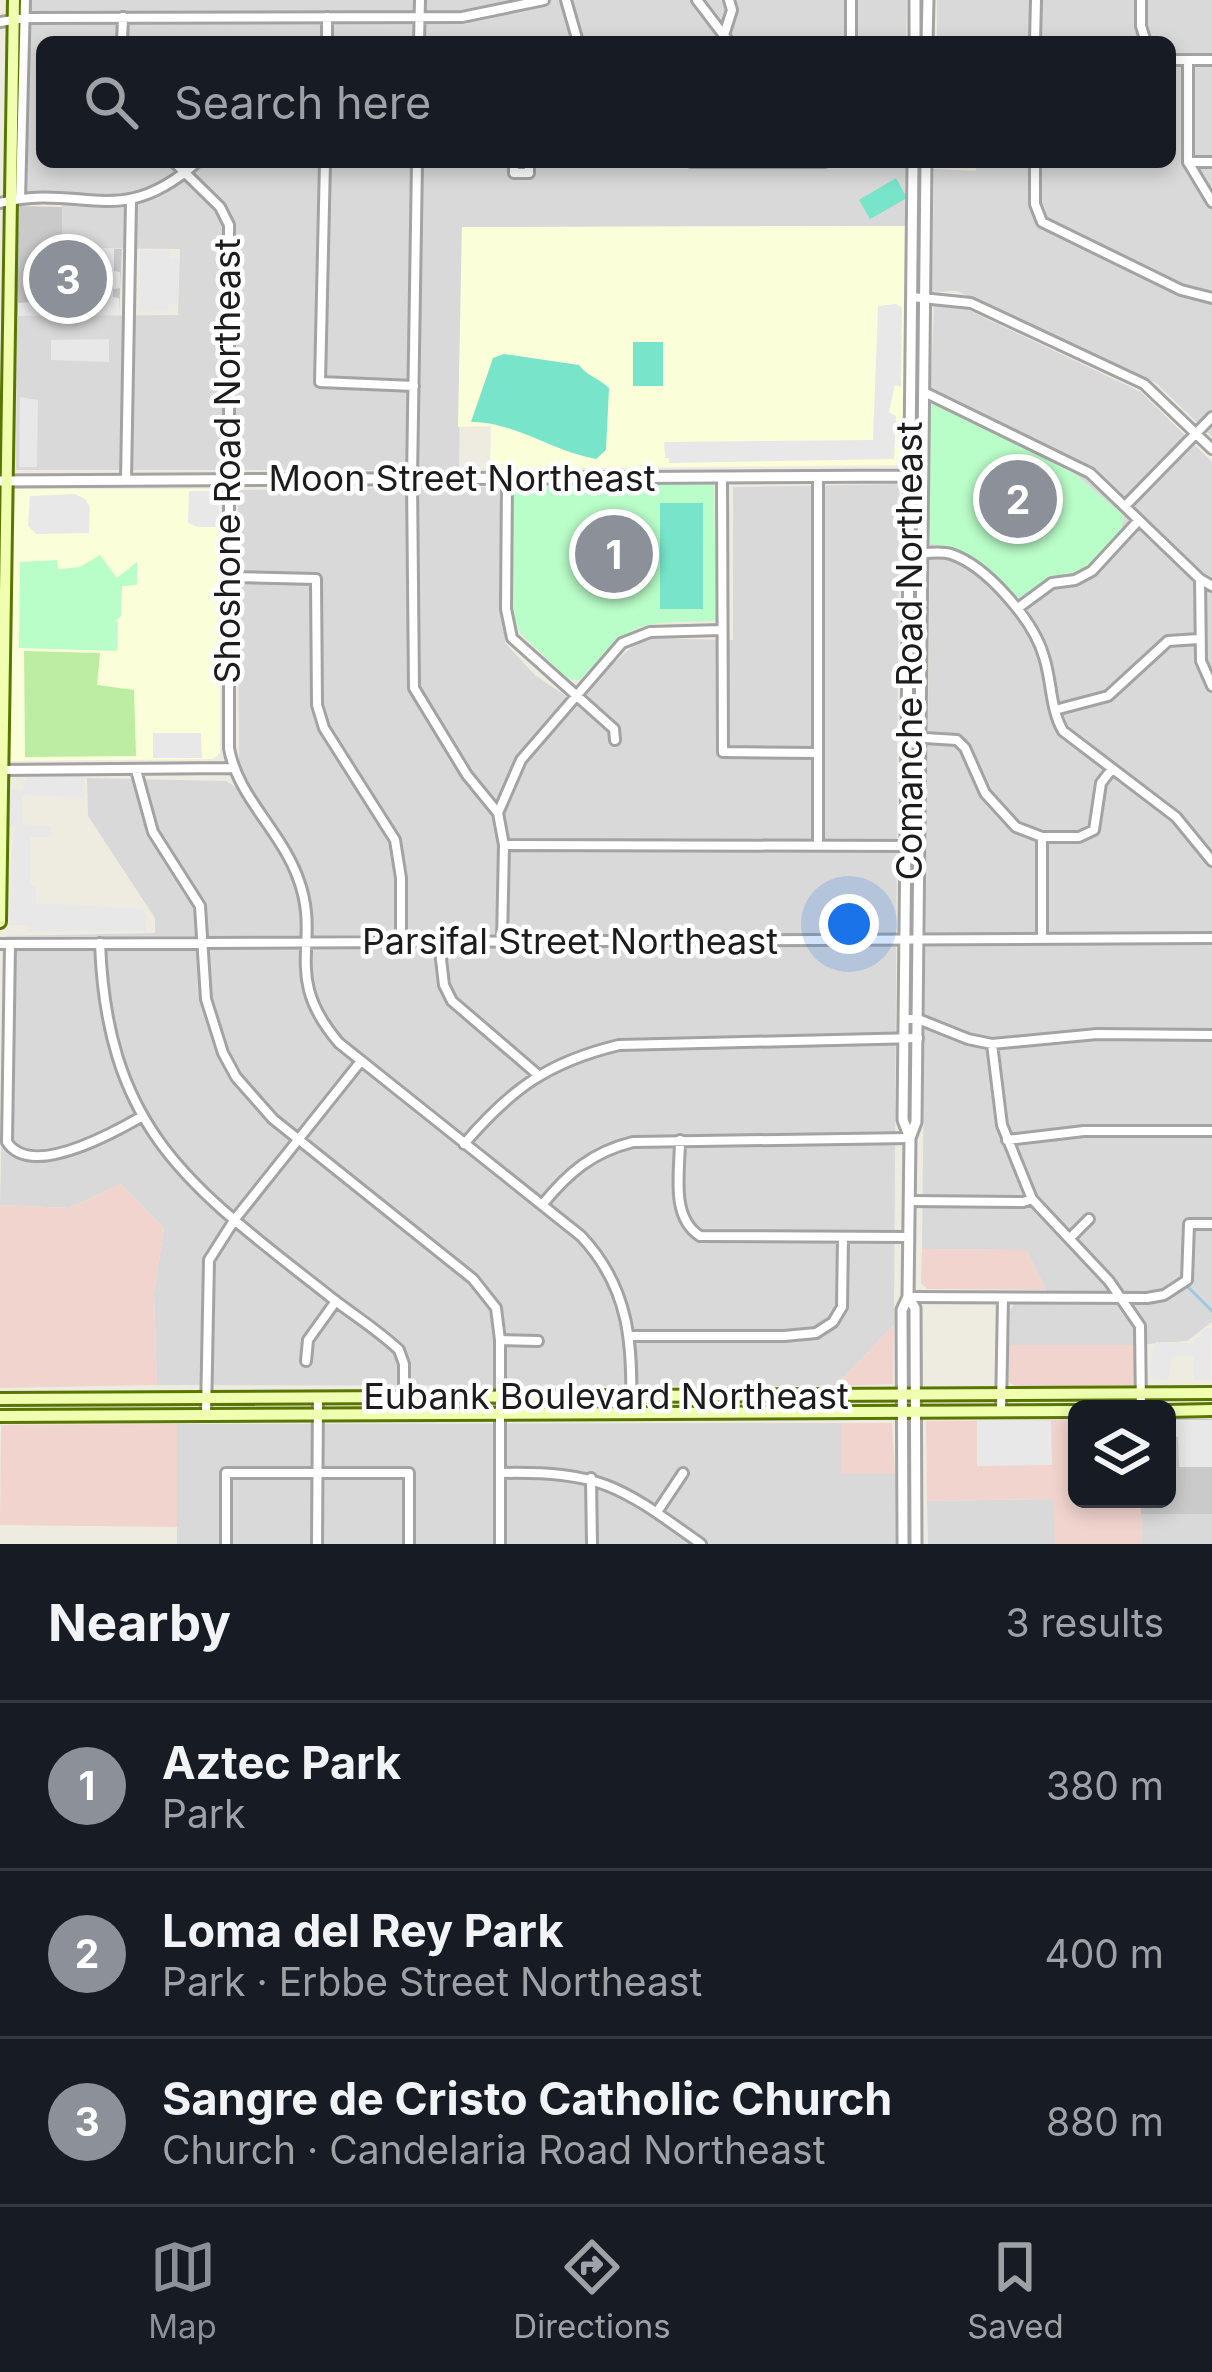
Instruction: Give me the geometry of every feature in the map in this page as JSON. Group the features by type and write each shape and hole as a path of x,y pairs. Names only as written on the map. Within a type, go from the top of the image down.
{"main road":[{"path":"0,922 14,0"},
{"name":"Eubank Boulevard Northeast","path":"0,1399 1212,1393"},
{"path":"1176,1411 1212,1410"},
{"name":"Eubank Boulevard Northeast","path":"0,1416 1068,1411"}],"street":[{"path":"13,20 25,0"},
{"path":"419,0 419,36"},
{"path":"13,20 462,17 544,0"},
{"path":"566,0 576,36"},
{"path":"697,0 725,36"},
{"path":"728,36 729,0"},
{"path":"850,36 851,0"},
{"path":"915,36 916,0"},
{"path":"927,36 928,0"},
{"path":"1035,36 1036,0"},
{"path":"1141,0 1144,36"},
{"path":"327,16 327,36"},
{"path":"122,36 123,17"},
{"path":"1176,60 1212,60"},
{"path":"1188,60 1188,162 1212,202"},
{"path":"1188,162 1212,162"},
{"name":"Shoshone Road Northeast","path":"179,168 220,207 229,225 227,725 232,768 293,863 304,905 304,978 310,1002 325,1026 361,1061 542,1204 598,1255 620,1294 631,1336 632,1413"},
{"path":"11,201 130,201 169,186 190,168"},
{"path":"325,168 320,382 413,386"},
{"path":"417,168 414,688 467,776 498,813 504,845 502,941"},
{"name":"Comanche Road Northeast","path":"913,168 910,476 916,553"},
{"name":"Comanche Road Northeast","path":"903,1544 915,1308 908,1297 910,1138 916,1122 918,1038 913,845 926,168"},
{"path":"1035,168 1035,204 1042,222 1181,290 1212,298"},
{"path":"125,480 130,201"},
{"path":"912,297 971,303 1144,384 1212,449"},
{"path":"924,392 1090,473 1212,586"},
{"path":"1125,506 1212,417"},
{"name":"Moon Street Northeast","path":"4,481 923,476"},
{"path":"722,477 723,752 817,753"},
{"path":"818,477 818,844"},
{"path":"507,478 507,625 519,647 614,729 615,740"},
{"path":"1018,608 1052,583 1075,580 1092,571 1138,520"},
{"path":"916,553 943,552 961,559 1018,608 1045,657 1054,710 1063,730 1187,827 1212,861"},
{"path":"229,577 316,579 317,705 324,728 394,840 401,878 401,942"},
{"path":"1200,579 1201,661 1212,686"},
{"path":"498,813 521,760 631,638 650,632 722,630"},
{"path":"1054,710 1108,696 1168,641 1199,639"},
{"path":"914,737 957,740 998,811 1016,827 1042,837 1087,836 1094,830 1101,783 1112,769"},
{"path":"2,770 232,768"},
{"path":"136,770 153,832 200,906 206,999 223,1053 251,1096 483,1288 496,1308 500,1544"},
{"path":"1042,837 1042,939"},
{"path":"504,845 913,845"},
{"name":"Parsifal Street Northeast","path":"5,944 1212,938"},
{"name":"Comanche Road Northeast","path":"910,1138 903,1120 905,1018 914,939"},
{"path":"439,942 444,985 452,1001 537,1074"},
{"path":"100,943 107,1028 141,1117 189,1178 399,1350 404,1364 404,1414"},
{"path":"5,944 10,1149 25,1154 77,1149 141,1117"},
{"path":"905,1018 992,1044 1097,1034 1212,1034"},
{"path":"464,1144 494,1110 537,1074 587,1052 619,1045 918,1038"},
{"path":"992,1044 1007,1140 1032,1199 1123,1298 1140,1326 1141,1400"},
{"path":"206,1414 209,1260 235,1219 361,1061"},
{"path":"1007,1140 1084,1131 1212,1131"},
{"path":"542,1204 572,1171 606,1150 641,1141 910,1138"},
{"path":"680,1140 680,1211 694,1232 709,1237 909,1237"},
{"path":"910,1201 1032,1199"},
{"path":"1070,1237 1089,1219"},
{"path":"908,1297 1155,1297 1181,1287 1190,1269 1190,1223 1212,1224"},
{"path":"631,1336 816,1333 833,1322 842,1306 843,1237"},
{"path":"1001,1412 1003,1298"},
{"path":"306,1361 308,1340 336,1301"},
{"path":"500,1340 538,1341"},
{"path":"317,1544 318,1397"},
{"name":"Comanche Road Northeast","path":"908,1412 916,1544"},
{"path":"500,1472 560,1472 592,1478 618,1488 701,1544"},
{"path":"226,1544 226,1473 409,1473 409,1544"},
{"path":"657,1512 683,1473"},
{"path":"592,1478 592,1544"}],"shaded area":[{"path":"20,0 907,0 906,36 36,36 36,168 905,168 905,226 462,227 459,470 16,470 17,316 178,315 180,249 61,248 62,194 17,193"},
{"path":"937,0 1212,0 1212,437 1156,383 957,291 932,292 934,169 1176,168 1176,36 937,36"},
{"path":"19,206 62,207 62,248 122,249 119,314 15,316"},
{"path":"905,226 911,476 905,465 490,469 491,426 458,427 462,227"},
{"path":"114,248 114,271 120,272 121,288 113,289 113,297 119,298 119,314 18,316 18,303 30,302 30,293 59,293 60,301 92,301 92,272 75,270 71,249"},
{"path":"140,250 169,251 169,259 179,259 178,304 169,304 168,311 139,312"},
{"path":"934,305 964,308 1141,392 1212,462 1212,1322 1187,1341 1009,1345 1014,1304 1046,1303 1046,1290 1026,1250 922,1249 930,543 956,549 1021,598 1054,576 1088,565 1121,529 1124,516 1074,473 930,401"},
{"path":"878,306 902,308 901,387 895,385 889,412 896,416 894,459 669,463 665,458 664,442 873,440"},
{"path":"109,339 109,362 51,360 51,340"},
{"path":"20,397 38,400 37,467 19,467"},
{"path":"899,484 894,1325 835,1386 157,1385 154,1293 164,1228 121,1184 69,1208 0,1205 6,936 155,933 155,918 88,816 87,778 226,781 239,789 238,490 499,487 505,643 535,675 577,704 642,638 733,640 733,487"},
{"path":"13,489 214,489 220,497 220,753 213,759 10,761"},
{"path":"189,491 212,491 219,496 220,527 188,523"},
{"path":"75,494 90,507 89,533 36,534 28,526 30,496"},
{"path":"153,733 201,733 202,758 153,758"},
{"path":"28,776 84,776 84,798 22,795 22,825 51,826 52,837 30,837 30,885 36,887 36,903 145,909 146,931 28,932 28,925 9,925 14,827 8,826 9,788 22,791"},
{"path":"121,1184 164,1228 154,1293 157,1385 0,1388 0,1205 69,1208"},
{"path":"922,1249 1026,1250 1046,1290 927,1289 921,1283"},
{"path":"894,1325 893,1384 835,1386"},
{"path":"1212,1328 1210,1380 1194,1380 1194,1356 1173,1356 1168,1380 1150,1377 1156,1342 1194,1343 1194,1338 1202,1337 1202,1329"},
{"path":"1009,1345 1136,1345 1136,1385 1016,1387 1009,1382"},
{"path":"1176,1419 1212,1419 1212,1514 1141,1514 1141,1508 1176,1508"},
{"path":"977,1420 1051,1421 1052,1465 977,1466"},
{"path":"1068,1420 1068,1508 1141,1508 1142,1544 1055,1544 1053,1499 927,1501 926,1421"},
{"path":"1176,1420 1212,1420 1212,1467 1179,1467"},
{"path":"841,1423 842,1474 895,1474 895,1544 177,1544 177,1424"},
{"path":"841,1423 892,1423 895,1474 841,1474"},
{"path":"177,1424 177,1527 0,1525 1,1425"},
{"path":"1054,1499 1055,1544 928,1544 927,1501"},
{"path":"1141,1514 1212,1514 1212,1544 1142,1544"}],"green space":[{"path":"896,178 907,198 870,219 859,200"},
{"path":"633,342 663,342 663,386 633,386"},
{"path":"504,354 579,365 609,388 606,450 596,459 503,427 471,422 493,358"},
{"path":"930,401 1074,473 1124,516 1121,529 1089,564 1077,572 1053,576 1017,599 963,554 930,543"},
{"path":"714,483 716,621 638,628 613,645 580,680 568,679 520,633 513,614 513,494 523,486"},
{"path":"660,503 703,503 703,609 660,609"},
{"path":"100,555 117,578 137,562 137,585 122,586 121,616 115,621 117,651 19,648 20,562 57,560 58,569 80,567"},
{"path":"24,651 100,653 97,685 134,690 136,756 25,757"}],"waterway":[{"path":"1188,1287 1212,1311"}],"place":[{"name":"Sangre de Cristo Catholic Church","path":"68,279"},
{"name":"Loma del Rey Park","path":"1018,499"},
{"name":"Aztec Park","path":"614,554"}]}
